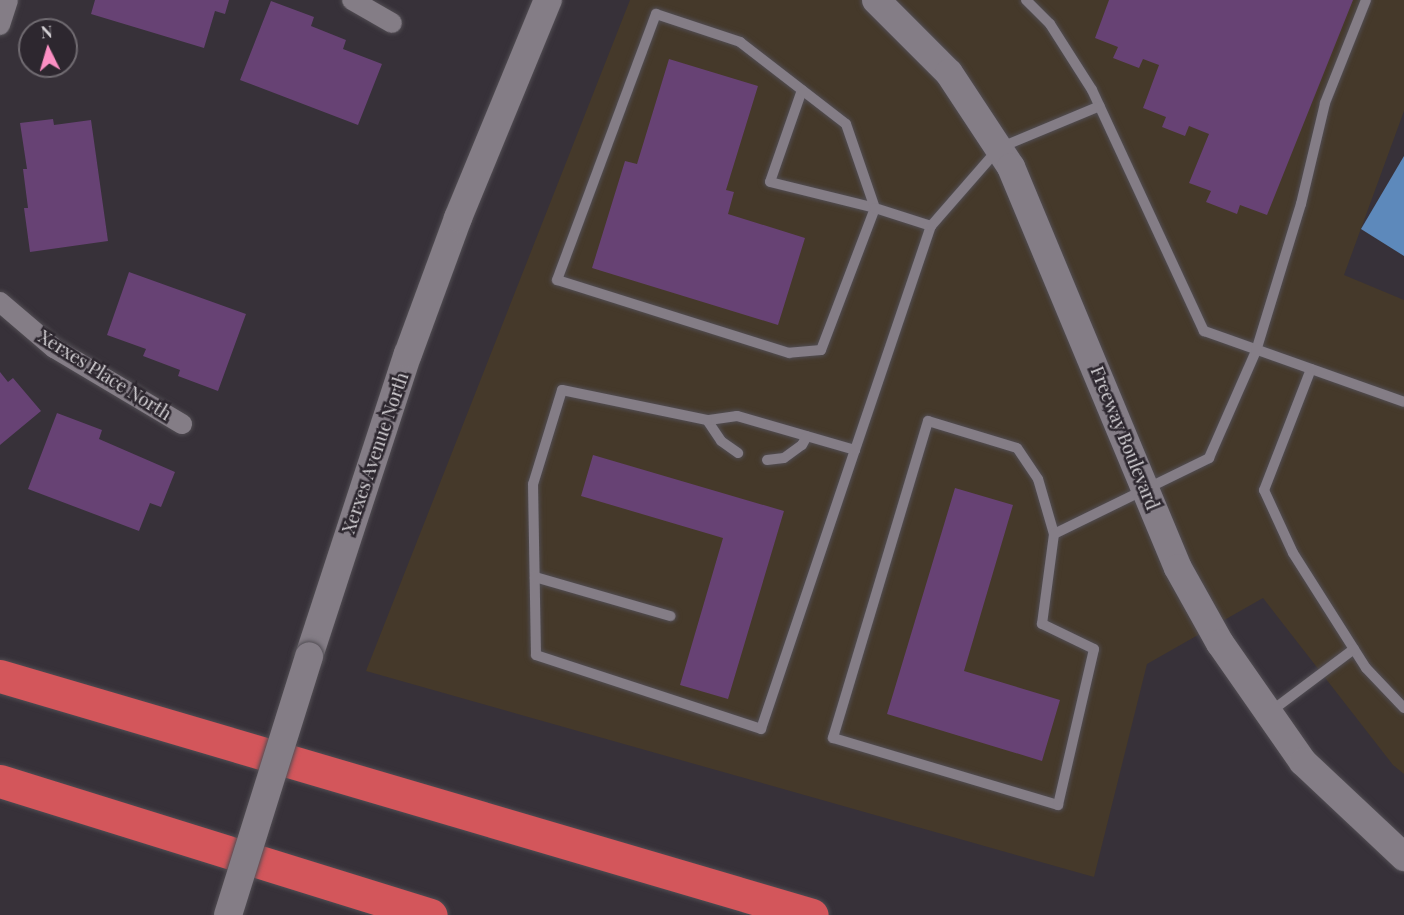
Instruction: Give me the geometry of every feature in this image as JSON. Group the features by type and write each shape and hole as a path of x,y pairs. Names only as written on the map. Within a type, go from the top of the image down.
{"highway":[{"path":"0,676 812,915"},
{"path":"0,781 431,915"}],"street":[{"path":"0,25 8,0"},
{"path":"352,0 392,23"},
{"name":"Xerxes Avenue North","path":"228,915 309,656 408,354 459,218 548,0"},
{"name":"Freeway Boulevard","path":"876,0 948,73 999,148 1034,220 1178,568 1220,643 1266,715 1303,762 1404,857"},
{"name":"Xerxes Place North","path":"0,302 54,348 182,424"}],"lane":[{"path":"1026,0 1050,24 1100,106 1204,331 1404,402"},
{"path":"1054,534 1209,458 1256,351 1301,204 1325,102 1366,0"},
{"path":"656,14 740,42 846,124 875,208 821,350 789,353 557,280 656,14"},
{"path":"801,90 770,182 875,208 931,226"},
{"path":"855,450 737,416 706,420 562,390 533,484 536,655 761,729 931,226 999,148 1100,106"},
{"path":"1311,369 1264,490 1293,553 1366,668 1404,708"},
{"path":"706,420 721,441 738,453"},
{"path":"928,421 1017,448 1038,479 1054,534 1042,624 1094,649 1058,805 833,738 928,421"},
{"path":"767,460 784,458 802,445 807,436"},
{"path":"535,577 670,616"},
{"path":"1266,715 1354,649"}],"shaded area":[{"path":"630,0 1404,0 1404,111 1344,275 1404,300 1404,774 1393,765 1263,598 1147,664 1094,877 366,671"}],"water":[{"path":"1404,156 1404,256 1361,229"}],"building":[{"path":"95,0 229,0 225,14 215,11 204,48 91,14"},
{"path":"1109,0 1353,0 1267,215 1240,205 1237,214 1206,202 1211,191 1189,183 1209,134 1189,126 1185,136 1162,127 1166,117 1143,108 1159,65 1143,59 1139,68 1113,58 1118,47 1095,38"},
{"path":"271,1 314,17 311,26 346,40 343,49 382,64 358,125 240,80"},
{"path":"669,59 758,86 726,190 734,192 728,214 805,238 778,325 592,268 625,161 637,164"},
{"path":"53,119 54,125 91,120 108,241 30,252 24,208 28,208 23,169 27,169 20,123"},
{"path":"129,272 246,314 218,391 178,376 180,370 143,356 146,349 107,335"},
{"path":"0,372 8,382 13,378 41,411 0,445"},
{"path":"57,413 102,430 99,439 175,472 161,507 150,503 139,531 28,489"},
{"path":"593,455 784,511 728,699 680,685 723,538 581,496"},
{"path":"955,488 1013,505 964,671 1060,700 1042,761 887,714"}]}
